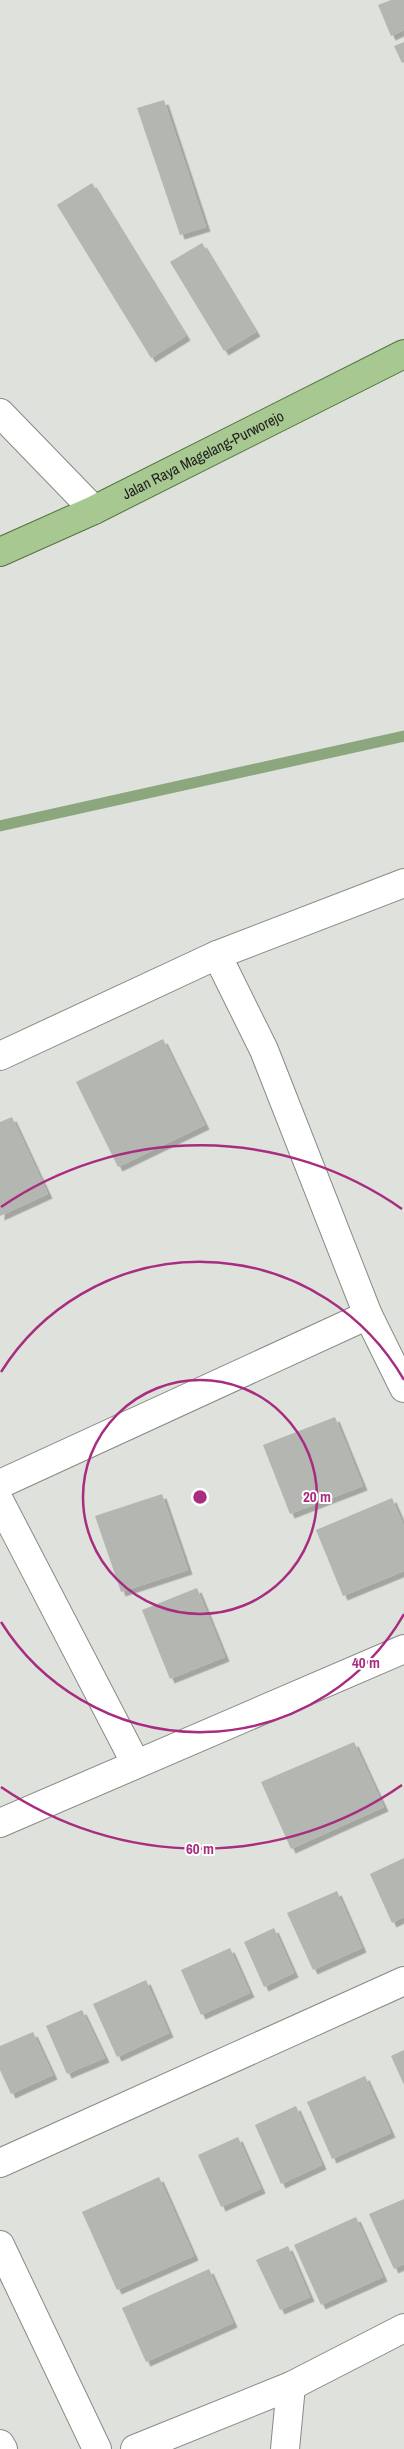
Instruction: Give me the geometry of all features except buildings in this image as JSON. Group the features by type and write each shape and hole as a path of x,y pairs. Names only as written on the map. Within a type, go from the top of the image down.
{"main road":[{"name":"Jalan Raya Magelang-Purworejo","path":"0,552 94,510 404,354"}],"street":[{"path":"0,413 94,510"},
{"path":"0,1056 217,955 404,883"},
{"path":"217,955 264,1050 368,1315 404,1388"},
{"path":"0,1484 368,1315"},
{"path":"0,1502 136,1764"},
{"path":"0,1822 404,1649"},
{"path":"0,2163 404,1981"},
{"path":"0,2245 97,2449"},
{"path":"135,2449 290,2386 404,2328"},
{"path":"285,2449 290,2386"},
{"path":"0,2444 2,2449"}],"waterway":[{"path":"0,826 404,736"}]}
